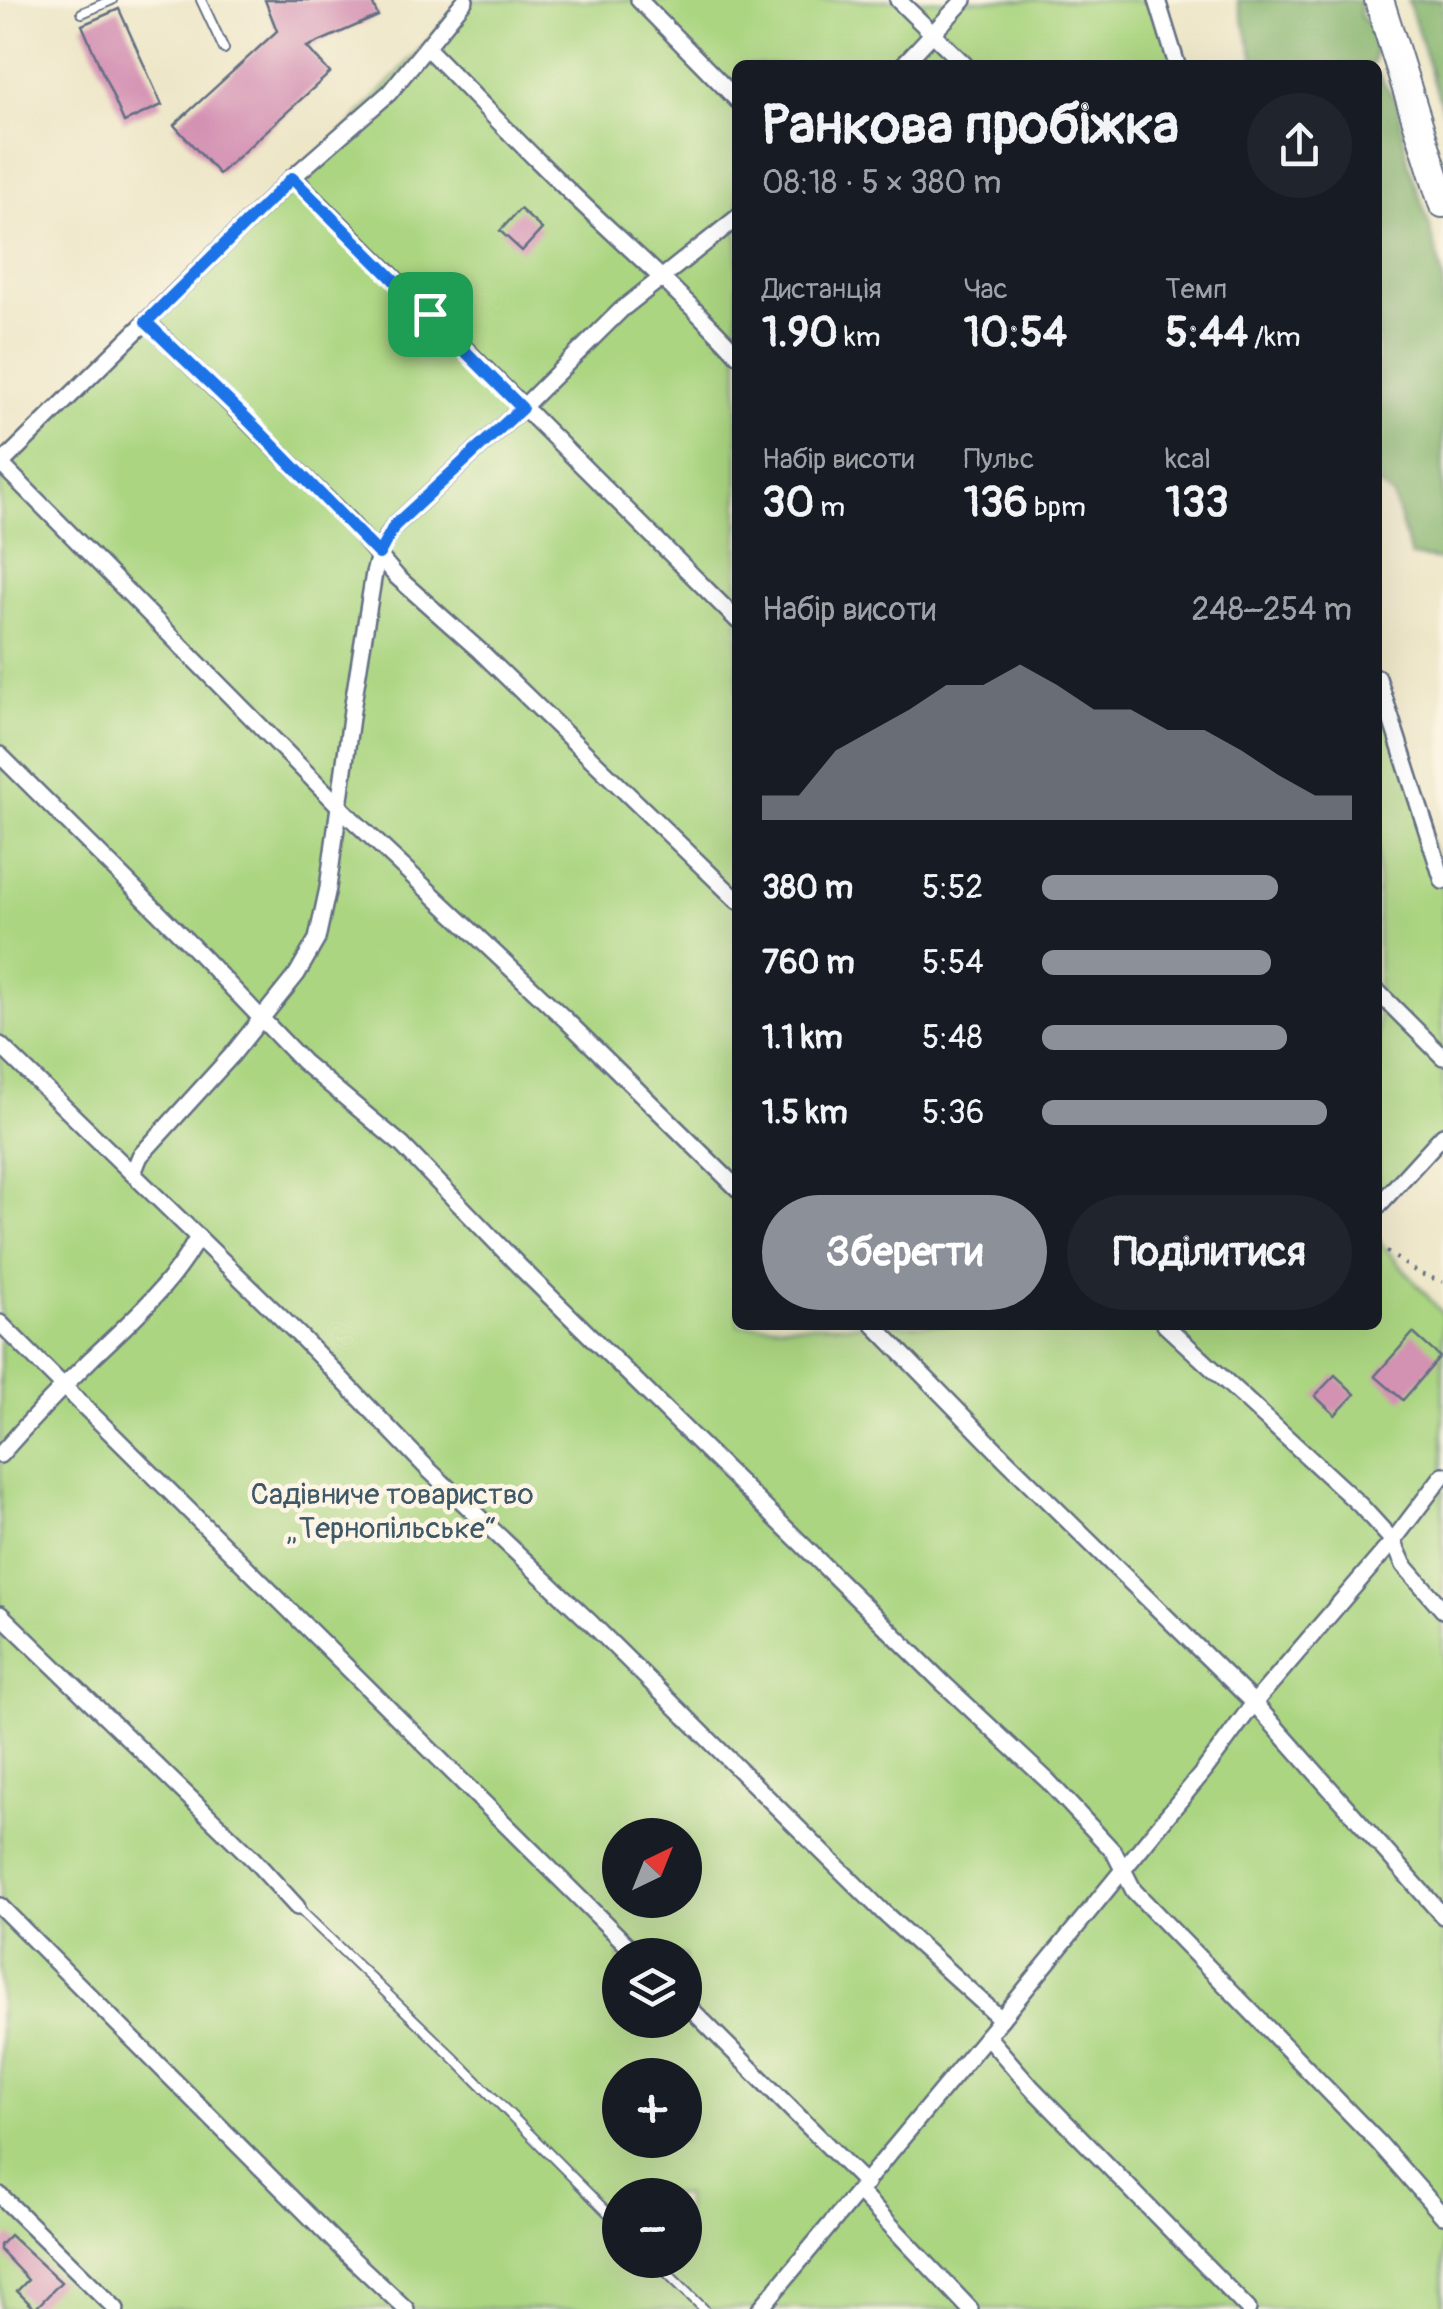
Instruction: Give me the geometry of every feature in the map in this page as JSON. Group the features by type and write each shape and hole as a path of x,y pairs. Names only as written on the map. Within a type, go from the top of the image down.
{"highway":[{"path":"1379,0 1443,203"}],"street":[{"path":"465,0 389,94 292,178 0,465 339,804 732,1183"},
{"path":"638,0 732,95"},
{"path":"898,0 960,60"},
{"path":"908,60 964,0"},
{"path":"1157,0 1175,60"},
{"path":"427,48 732,348"},
{"path":"292,178 732,614"},
{"path":"133,1173 140,1156 162,1129 232,1056 297,974 317,939 379,554 394,526 522,408 620,310 732,222"},
{"path":"146,322 246,418 398,577 732,895"},
{"path":"1386,727 1443,881"},
{"path":"0,755 303,1062 402,1145 519,1266 943,1683 1048,1780 1114,1852 1134,1891 1379,2143 1443,2216"},
{"path":"1382,996 1443,1057"},
{"path":"0,1045 301,1337 429,1470 592,1624 886,1914 1002,2019"},
{"path":"1382,1202 1443,1135"},
{"path":"0,1455 148,1303 185,1262 198,1237"},
{"path":"0,1322 620,1938"},
{"path":"879,1330 1254,1703 1443,1916"},
{"path":"1170,1330 1360,1505 1393,1541 1404,1565 1443,1610"},
{"path":"760,2309 1002,2019 1204,1772 1254,1703 1393,1541 1443,1475"},
{"path":"0,1614 253,1858 297,1907"},
{"path":"0,1906 344,2252 406,2309"},
{"path":"702,2021 862,2188 970,2309"},
{"path":"988,2036 1031,2087 1248,2309"},
{"path":"0,2195 116,2309"}],"lane":[{"path":"82,13 112,0"},
{"path":"201,0 224,49"},
{"path":"297,1907 602,2207"},
{"path":"672,2278 704,2309"}],"path":[{"path":"1382,1249 1418,1273 1443,1282"}],"green space":[{"name":"Садівниче товариство „Тернопільське“","path":"465,0 1157,0 1175,60 732,60 732,1330 1382,1330 1382,1245 1443,1314 1443,2309 0,2309 0,465 332,145"},
{"path":"1237,0 1360,0 1360,16 1375,38 1374,60 1255,60"},
{"path":"1408,0 1443,0 1443,111"},
{"path":"1382,80 1398,105 1408,162 1443,280 1443,560 1411,556 1393,496 1382,487"},
{"path":"1382,690 1443,881 1443,1135 1382,1202"}],"building":[{"path":"265,0 371,0 378,16 307,47 330,73 219,174 174,125 277,31"},
{"path":"119,9 162,105 124,122 82,25"},
{"path":"520,209 542,229 522,251 500,231"},
{"path":"1413,1333 1440,1357 1403,1400 1375,1376"},
{"path":"1335,1375 1355,1394 1335,1415 1315,1396"},
{"path":"10,2235 61,2282 35,2309 17,2291 28,2280 0,2250"}],"route":[{"path":"292,178 430,314 522,408 394,526 379,554 146,322 292,178"}]}
